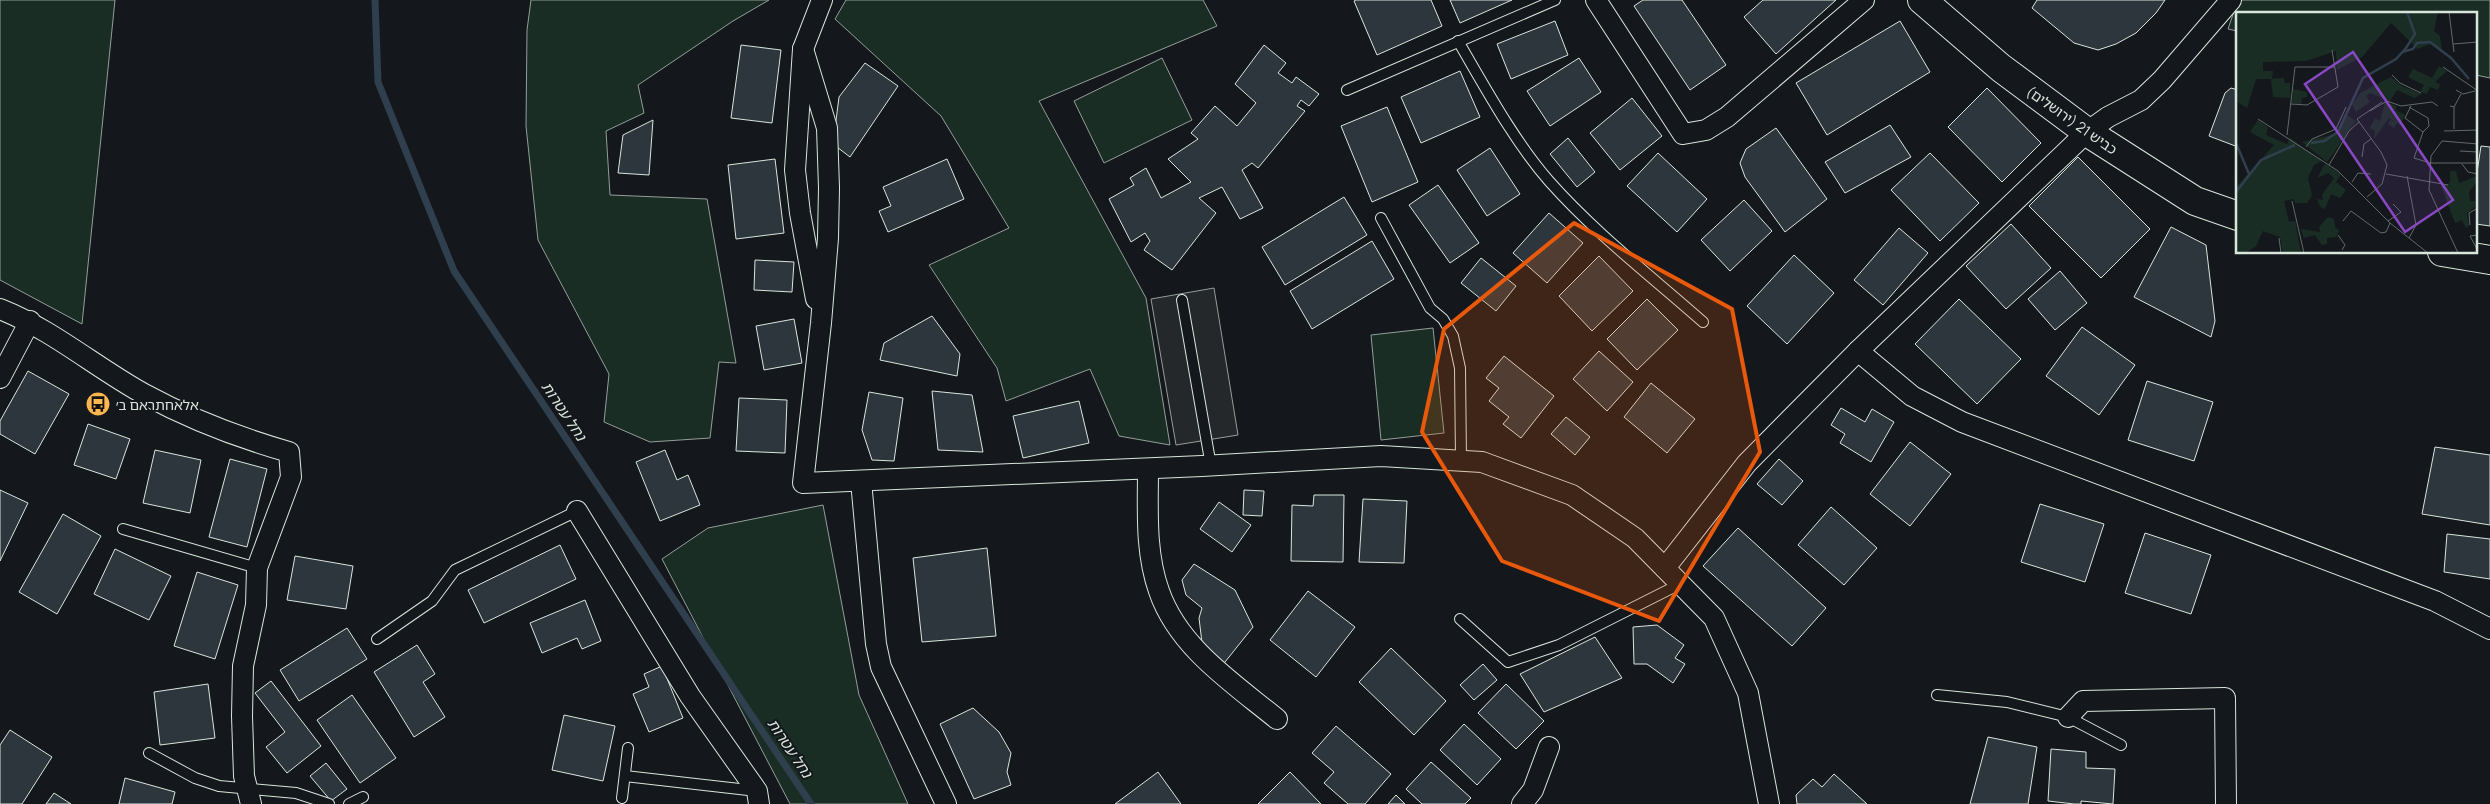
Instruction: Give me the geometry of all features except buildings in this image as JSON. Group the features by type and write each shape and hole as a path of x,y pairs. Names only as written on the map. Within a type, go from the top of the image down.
{"main road":[{"name":"כביש 21 (ירושלים)","path":"1922,0 2001,68 2088,132 2195,201 2236,215"},
{"path":"2454,254 2490,260"}],"street":[{"path":"820,323 800,213 795,170 802,49 822,0"},
{"path":"1596,0 1683,134 1706,130 1727,117 1864,0"},
{"path":"1665,568 1747,463 1858,351 2088,132 2108,117 2141,100 2162,80 2230,0"},
{"path":"802,49 827,128 830,188 828,238 803,484 1211,466 1381,456 1482,462 1572,496 1635,538 1714,618 1748,693 1769,804"},
{"path":"0,309 30,321 145,394 239,437 290,452 291,477 257,568 256,605 243,666 244,776 249,796"},
{"path":"0,378 30,321"},
{"path":"1858,351 1912,396 1962,422 2436,601 2490,629"},
{"path":"1148,469 1148,537 1159,591 1181,633 1218,672 1277,719"},
{"path":"861,481 876,644 881,667 946,804"},
{"path":"577,511 690,696 758,798"},
{"path":"2068,718 2083,701 2225,698 2226,804"},
{"path":"1522,804 1533,790 1550,747"}],"lane":[{"path":"1347,90 1556,0"},
{"path":"1458,41 1503,116 1548,180 1597,230 1703,322"},
{"path":"1381,218 1430,308 1443,318 1453,336 1460,368 1461,460"},
{"path":"1182,300 1211,466"},
{"path":"377,639 432,602 455,570 577,511"},
{"path":"123,529 257,568"},
{"path":"1460,619 1508,662 1559,645 1680,584"},
{"path":"1938,694 2007,702 2068,718 2121,745"},
{"path":"622,798 628,748"},
{"path":"149,753 196,778 249,796 296,793 329,804"},
{"path":"625,776 758,798"},
{"path":"349,804 363,797"}],"highlighted area":[{"path":"1574,223 1732,309 1760,452 1659,621 1502,561 1422,432 1444,329"}],"green space":[{"path":"0,0 115,0 82,324 0,280"},
{"path":"531,0 769,0 733,21 638,85 644,113 606,131 610,195 707,199 736,363 719,362 710,438 650,442 604,422 609,374 538,240 526,126 527,30"},
{"path":"846,0 1203,0 1217,26 1039,101 1146,298 1170,445 1119,436 1090,369 1006,401 997,368 929,265 1009,228 941,116 835,19"},
{"path":"2238,0 2490,0 2490,78 2478,75 2478,12 2236,12 2236,31 2228,29"},
{"path":"1162,58 1192,120 1104,163 1074,101"},
{"path":"1433,328 1444,433 1381,440 1371,335"},
{"path":"823,505 859,695 908,804 790,804 662,559 708,528"}],"shaded area":[{"path":"1214,288 1238,435 1176,445 1151,299"}],"waterway":[{"name":"נחל עטרות","path":"375,0 378,82 454,271 811,804"}],"place":[{"name":"אלאחתראם ב׳","path":"98,404"}]}
